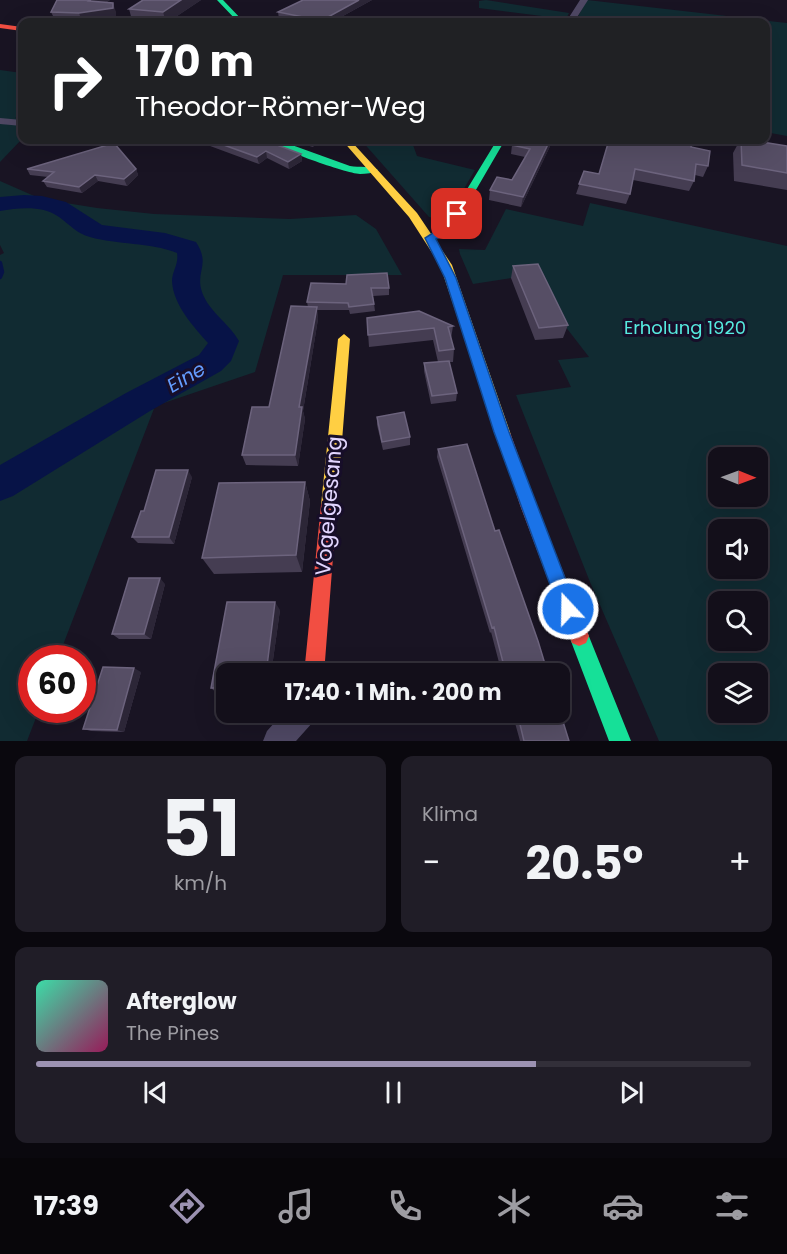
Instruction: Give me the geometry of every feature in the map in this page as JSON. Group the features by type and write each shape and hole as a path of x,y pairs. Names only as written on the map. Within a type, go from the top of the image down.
{"main road":[{"path":"220,0 237,18"},
{"path":"0,26 18,28"},
{"path":"282,144 347,168 359,171 373,170"},
{"path":"350,144 430,238 451,278 524,495 620,741"},
{"path":"430,238 448,229 499,144"},
{"name":"Vogelgesang","path":"315,663 344,339"}],"street":[{"path":"573,18 584,0"},
{"path":"0,121 18,123"},
{"path":"277,741 293,723"}],"green space":[{"path":"486,0 569,13 566,18 558,18 479,8 479,1"},
{"path":"587,0 744,18 577,18"},
{"path":"770,21 787,23 787,136 770,133"},
{"path":"0,70 18,72 18,116 15,118 18,118 18,143 0,162"},
{"path":"365,144 414,144 417,156 475,170 445,221 429,217"},
{"path":"0,181 41,199 154,214 290,219 356,215 376,229 402,275 283,275 255,372 155,406 63,645 18,645 18,723 34,723 27,741 0,741 0,255 4,253 0,245"},
{"name":"Erholung 1920","path":"590,203 787,246 787,741 659,741 590,582 516,395 571,387 558,360 589,357 558,317 511,278 473,284 460,254 459,249 485,250 506,209 583,226"}],"building":[{"path":"57,0 91,0 89,1 113,3 113,8 79,13 51,12"},
{"path":"143,0 181,0 163,12 129,9"},
{"path":"303,0 359,0 326,18 308,18 278,12"},
{"path":"770,143 787,146 787,173 742,165 741,144"},
{"path":"115,144 136,169 124,179 95,175 79,187 43,181 54,172 27,169"},
{"path":"221,144 275,144 301,154 288,162 266,151 257,157"},
{"path":"548,144 523,197 490,190 497,177 512,180 530,149 512,145"},
{"path":"608,144 691,144 691,147 710,151 708,166 696,164 694,181 635,169 630,194 579,184 584,171 599,174"},
{"path":"538,264 568,325 539,328 513,266"},
{"path":"387,273 389,288 371,288 374,304 349,307 348,303 307,302 311,283 346,284 347,275"},
{"path":"291,306 317,307 299,407 302,407 295,455 242,455 252,407 269,407"},
{"path":"419,311 453,326 448,327 454,349 439,351 434,328 368,335 367,318"},
{"path":"449,361 457,393 432,396 424,363"},
{"path":"404,412 410,437 382,442 377,417"},
{"path":"467,444 495,531 499,530 545,663 503,663 438,449"},
{"path":"156,470 188,470 169,537 132,537 141,511 144,511"},
{"path":"305,482 296,555 202,558 219,483"},
{"path":"129,578 160,578 144,634 112,634"},
{"path":"227,602 275,602 267,663 216,663 216,688 211,688"},
{"path":"103,667 134,668 117,730 83,729 85,723 96,723 96,689"},
{"path":"520,723 563,723 569,741 524,741"}],"waterway":[{"name":"Eine","path":"0,204 24,202 50,204 65,210 95,231 165,241 187,248 191,262 186,283 191,299 200,315 224,341 220,353 210,363 138,402 0,484"},
{"path":"0,263 2,272 0,277"}],"traffic: fast":[{"path":"220,0 237,18"},
{"path":"282,144 347,168 359,171 373,170"},
{"path":"430,238 448,229 499,144"},
{"path":"579,636 620,741"}],"traffic: slow":[{"path":"350,144 413,215 446,265 504,435"},
{"path":"329,505 344,339"}],"traffic: jam":[{"path":"0,26 18,28"},
{"path":"504,435 528,505 579,636"},
{"path":"315,663 329,505"}],"route":[{"path":"457,214 448,229 430,238 451,278 502,432 568,609"}]}
